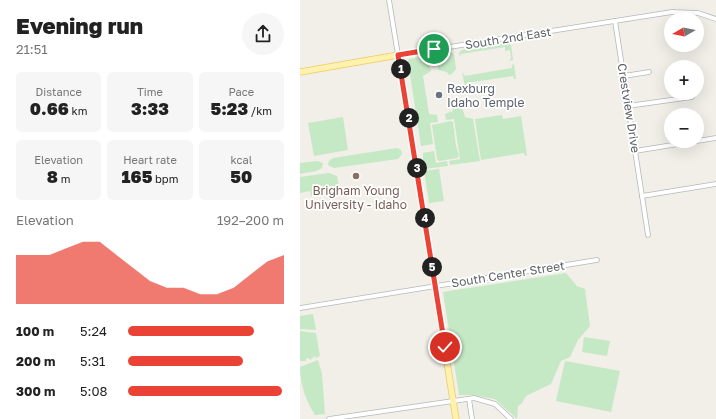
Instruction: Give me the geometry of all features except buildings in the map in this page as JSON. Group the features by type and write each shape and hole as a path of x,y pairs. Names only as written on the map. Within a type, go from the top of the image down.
{"main road":[{"name":"South 2nd East","path":"300,72 398,55"},
{"path":"398,55 456,419"}],"street":[{"path":"389,0 398,55"},
{"name":"South 2nd East","path":"398,55 672,12 698,13 716,19"},
{"name":"Crestview Drive","path":"615,21 648,235"},
{"path":"624,76 650,72"},
{"path":"628,106 671,100"},
{"path":"635,151 716,138"},
{"path":"642,196 716,184"},
{"name":"South Center Street","path":"300,308 597,260"},
{"path":"469,399 472,419"},
{"path":"329,419 469,399 480,399 495,404 511,419"}],"green space":[{"path":"507,43 511,45 513,60 509,61 511,58 510,50 505,51 505,47 461,54 460,57 459,53 462,50"},
{"path":"451,52 454,54 456,69 449,75 447,72 438,70 436,54"},
{"path":"428,56 431,71 423,76 429,114 437,115 438,122 430,123 433,144 421,146 408,61 409,59"},
{"path":"514,64 516,79 514,79 513,76 466,83 465,87 462,72 465,76 512,68 512,65"},
{"path":"462,107 465,117 473,119 480,161 450,165 449,161 460,159 454,119 446,120 445,114 453,111 453,109"},
{"path":"502,115 503,119 521,116 527,155 525,156 524,153 481,160 475,119"},
{"path":"343,117 348,150 314,156 308,123"},
{"path":"451,121 453,122 456,146 459,156 457,158 439,161 437,159 432,125"},
{"path":"397,148 401,150 402,154 398,159 334,168 328,165 329,161 333,158"},
{"path":"434,151 436,163 447,161 448,166 423,169 423,153"},
{"path":"317,161 323,163 322,168 316,171 300,174 300,163"},
{"path":"439,169 444,201 429,203 424,171"},
{"path":"329,173 337,176 340,191 311,196 310,191 300,193 300,177"},
{"path":"566,273 577,286 585,289 590,326 578,340 570,357 561,361 551,384 526,396 522,403 518,406 517,419 495,399 473,395 459,395 443,292"},
{"path":"313,314 316,330 300,329 300,316"},
{"path":"300,331 316,333 320,356 316,358 315,356 310,360 309,358 306,359 306,361 300,361"},
{"path":"584,337 610,341 607,356 582,352"},
{"path":"318,360 322,374 325,414 315,415 304,392 300,367"},
{"path":"565,361 620,371 611,412 556,401"}],"place":[{"name":"Rexburg Idaho Temple","path":"439,95"},
{"name":"Brigham Young University - Idaho","path":"356,176"}],"route":[{"path":"434,49 398,55 445,347"}]}
